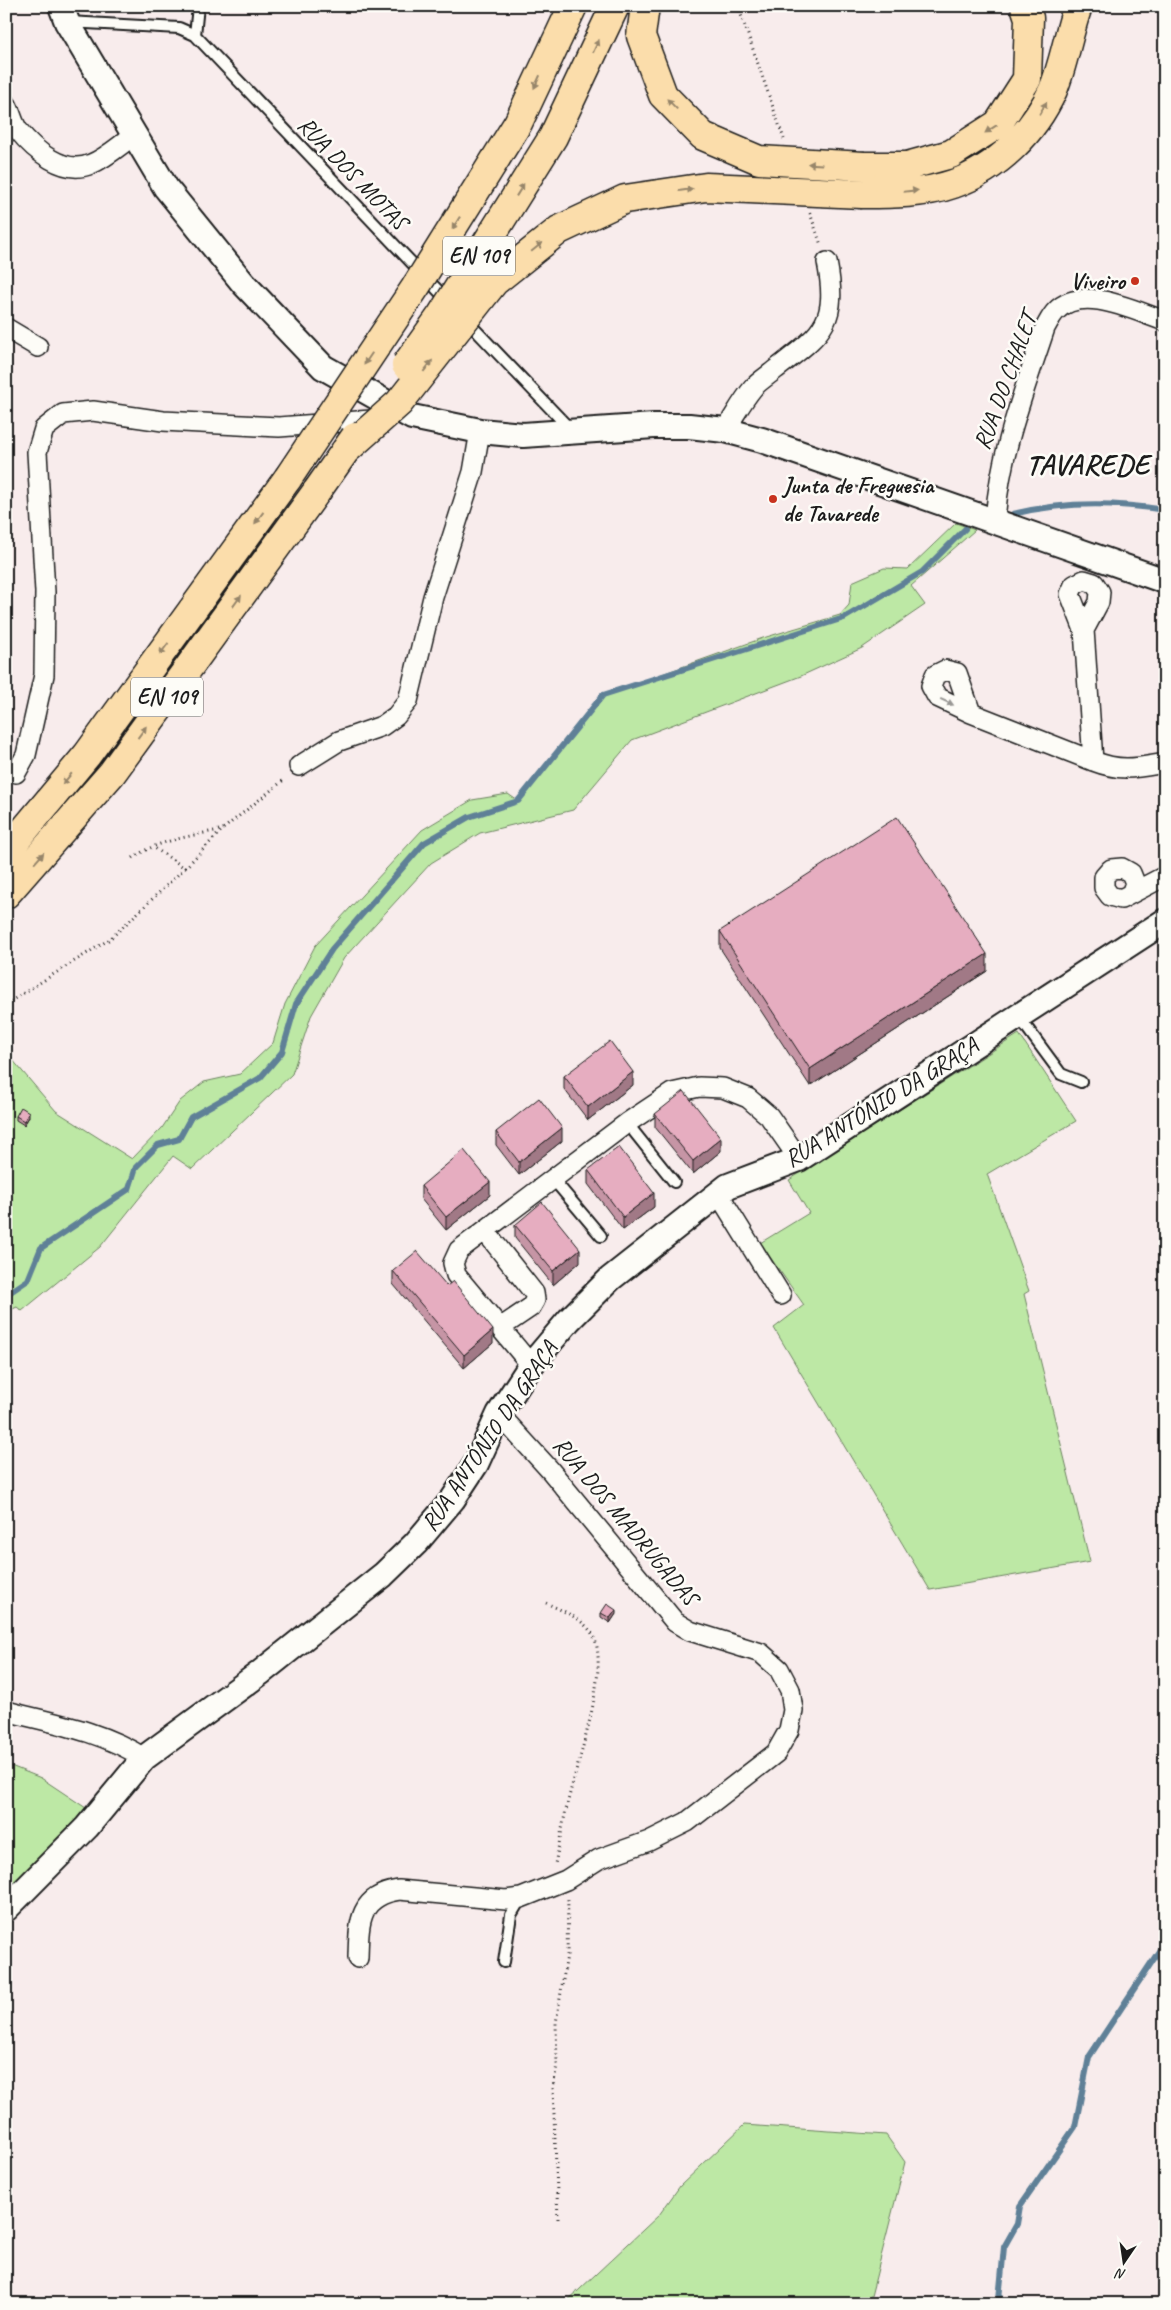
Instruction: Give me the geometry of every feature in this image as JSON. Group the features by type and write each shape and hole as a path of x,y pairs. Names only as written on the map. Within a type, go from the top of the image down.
{"main road":[{"name":"EN 109","path":"6,852 87,755 288,478 415,288 518,122 573,6"},
{"name":"EN 109","path":"6,894 112,773 317,491 441,316 553,138 615,6"},
{"path":"645,6 641,36 663,95 703,136 759,160 864,166 907,166 951,154 998,124 1027,79 1029,18 1025,6"},
{"path":"345,451 399,403 494,282 559,230 626,199 706,188 862,194 904,192 953,184 1002,156 1034,123 1052,91 1078,6"}],"street":[{"path":"64,14 133,136 166,188 237,276 324,367 412,417"},
{"path":"7,104 18,129 40,152 59,164 78,168 91,164 133,136"},
{"path":"725,430 753,388 810,343 823,328 831,309 832,287 827,262"},
{"name":"RUA DO CHALET","path":"995,522 997,487 1004,450 1045,328 1055,312 1073,300 1094,299 1165,321"},
{"path":"6,328 38,347"},
{"path":"16,773 26,755 44,675 45,592 37,452 44,428 63,414 93,411 163,421 279,427 412,417 480,431 522,435 654,426 689,426 725,430 762,440 1165,581"},
{"path":"299,766 339,741 382,726 396,716 408,701 433,597 473,472 480,431"},
{"path":"1084,630 1093,761"},
{"path":"971,713 1112,768 1127,770 1165,763"},
{"path":"1131,894 1165,876"},
{"name":"RUA ANTÓNIO DA GRAÇA","path":"6,1909 86,1827 144,1758 260,1673 383,1574 416,1543 453,1499 476,1464 499,1414 531,1365 569,1320 610,1279 728,1186 799,1158 1165,922"},
{"path":"531,1365 456,1275 453,1264 459,1250 628,1123 672,1093 700,1087 723,1088 748,1098 769,1116 799,1158"},
{"path":"718,1193 781,1295"},
{"path":"486,1231 534,1293 535,1300 531,1307 500,1328"},
{"name":"RUA DOS MADRUGADAS","path":"358,1958 359,1934 363,1914 371,1900 383,1892 399,1890 506,1900 521,1898 558,1883 599,1860 650,1841 687,1822 776,1753 789,1730 793,1710 790,1690 779,1669 761,1653 690,1632 676,1622 550,1470 499,1414"},
{"path":"6,1711 93,1733 123,1745 144,1758"}],"lane":[{"path":"195,35 198,6"},
{"name":"RUA DOS MOTAS","path":"64,14 179,28 195,35 573,432"},
{"path":"1018,1016 1060,1074 1081,1082"},
{"path":"628,1123 674,1182"},
{"path":"553,1179 601,1236"},
{"path":"504,1962 512,1915 521,1898"}],"path":[{"path":"738,6 786,144"},
{"path":"808,208 827,262"},
{"path":"6,1004 110,939 223,829 267,796 299,766"},
{"path":"133,858 142,851 153,847 223,829"},
{"path":"153,847 185,868"},
{"path":"546,1603 581,1620 594,1638 598,1660 597,1678 579,1768 570,1792 558,1883 567,1955 556,2023 557,2065 553,2088 558,2220"}],"green space":[{"path":"956,523 975,530 911,586 925,605 862,648 801,676 632,740 573,810 480,833 431,863 344,958 311,1016 292,1074 192,1169 173,1156 100,1247 22,1311 17,1307 6,1312 6,1052 56,1111 132,1159 162,1128 180,1101 204,1082 240,1074 273,1043 285,1004 315,946 422,830 472,800 508,794 518,801 603,695 763,638 840,615 849,605 852,582 884,568 908,569"},
{"path":"1019,1034 1076,1121 987,1174 1029,1291 1024,1294 1090,1562 930,1590 774,1328 804,1305 760,1243 809,1213 789,1180"},
{"path":"6,1764 41,1778 86,1808 13,1889 6,1882"},
{"path":"744,2125 886,2135 905,2162 869,2304 564,2304 659,2215 680,2186"}],"building":[{"path":"897,817 987,954 810,1069 720,931"},
{"path":"610,1041 633,1072 588,1107 564,1076"},
{"path":"684,1091 721,1138 693,1161 655,1114"},
{"path":"539,1098 562,1128 519,1162 496,1132"},
{"path":"21,1107 29,1112 24,1121 16,1116"},
{"path":"619,1147 654,1193 623,1217 588,1170"},
{"path":"464,1150 490,1182 446,1217 421,1186"},
{"path":"542,1202 580,1249 553,1271 515,1225"},
{"path":"417,1251 447,1286 453,1281 493,1330 464,1355 393,1271"},
{"path":"607,1604 616,1610 610,1618 601,1613"}],"waterway":[{"path":"1013,514 1050,507 1088,504 1146,507 1165,510"},
{"path":"6,1295 28,1280 41,1248 129,1189 136,1167 158,1145 179,1139 191,1117 260,1078 282,1052 296,1004 332,949 424,843 469,817 518,801 603,695 844,618 922,572 965,529"},
{"path":"996,2304 999,2299 1004,2247 1017,2224 1020,2206 1075,2127 1089,2057 1165,1942"}],"place":[{"name":"Viveiro","path":"1135,281"},
{"name":"Junta de Freguesia de Tavarede","path":"773,499"}],"district":[{"name":"TAVAREDE","path":"1088,464"}]}
